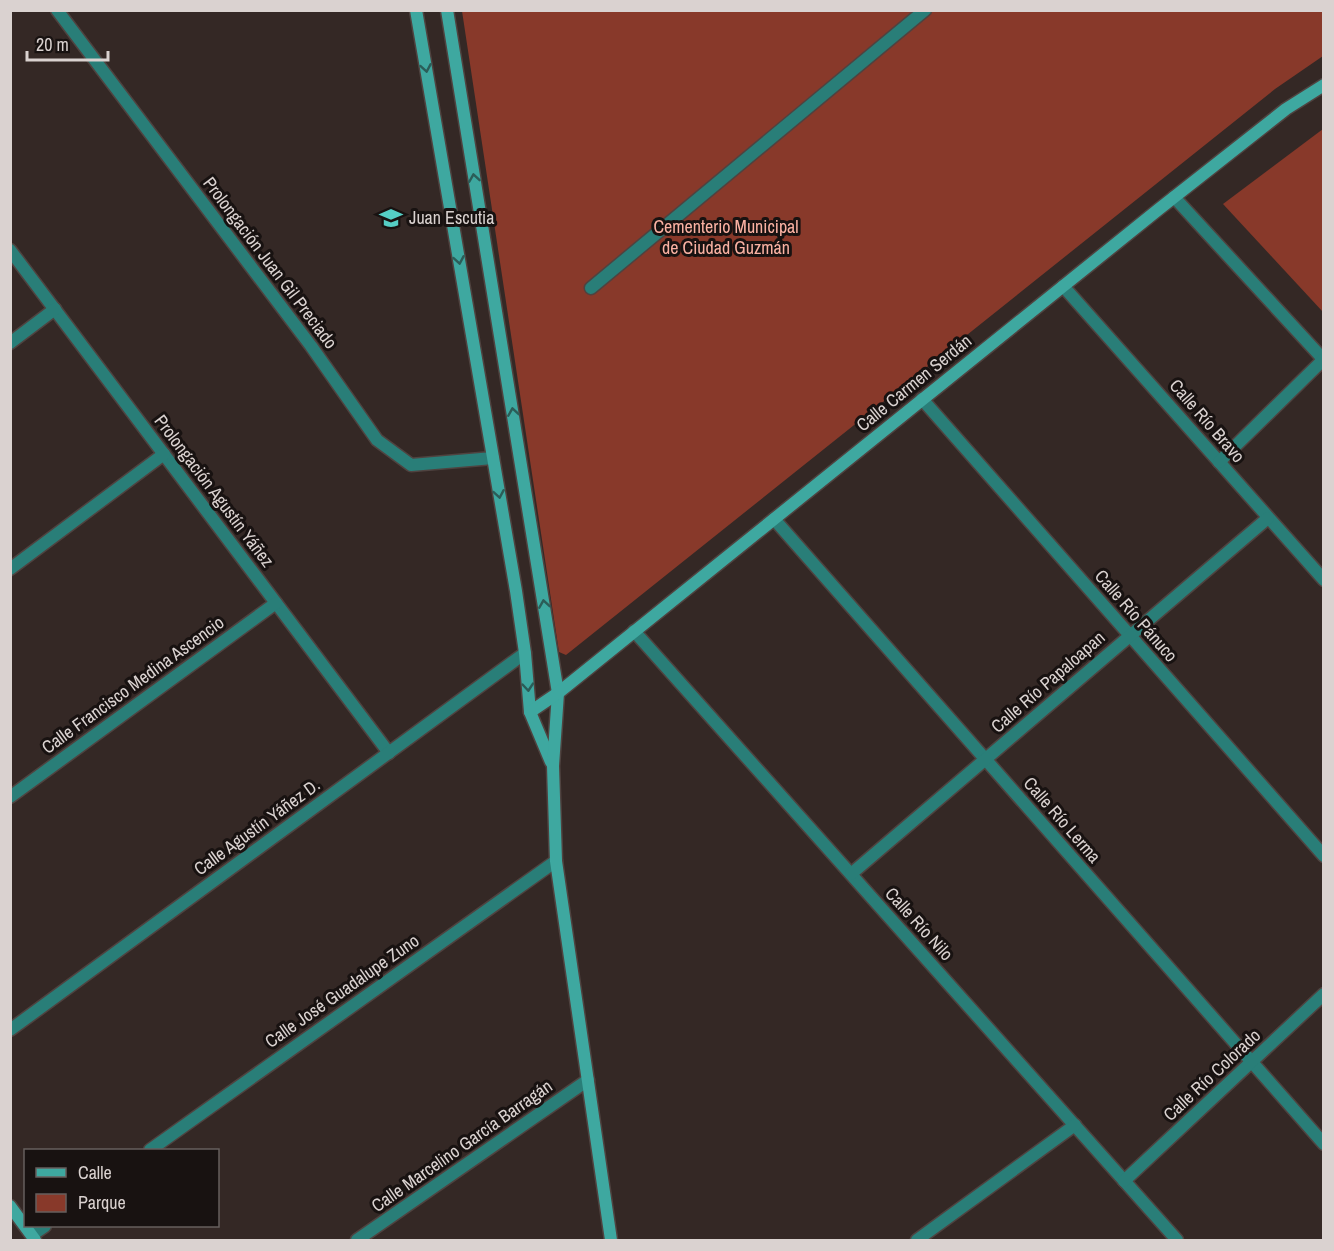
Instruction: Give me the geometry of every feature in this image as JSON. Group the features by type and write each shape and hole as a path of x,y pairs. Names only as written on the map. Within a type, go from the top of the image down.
{"street":[{"name":"Prolongación Juan Gil Preciado","path":"57,10 311,346 377,440 411,465 493,458"},
{"path":"416,10 516,591 525,653 530,712 553,766"},
{"path":"447,10 558,693 553,766 556,861 611,1240"},
{"path":"591,288 925,10"},
{"name":"Calle Carmen Serdán","path":"530,712 558,693 1174,197 1287,109 1323,85"},
{"path":"1174,197 1323,359 1219,462"},
{"name":"Prolongación Agustín Yáñez","path":"10,250 389,753"},
{"name":"Calle Río Bravo","path":"1063,286 1323,580"},
{"path":"10,343 56,309"},
{"name":"Calle Río Pánuco","path":"922,399 1323,856"},
{"path":"10,569 164,454"},
{"name":"Calle Río Papaloapan","path":"851,874 1268,518"},
{"name":"Calle Río Lerma","path":"774,519 1323,1144"},
{"name":"Calle Francisco Medina Ascencio","path":"10,797 276,603"},
{"name":"Calle Río Nilo","path":"634,631 1177,1240"},
{"name":"Calle Agustín Yáñez D.","path":"10,1030 525,653"},
{"name":"Calle José Guadalupe Zuno","path":"151,1149 556,861"},
{"name":"Calle Río Colorado","path":"1124,1181 1323,994"},
{"name":"Calle Marcelino García Barragán","path":"357,1240 588,1080"},
{"path":"926,1238 1075,1125"},
{"path":"10,1206 24,1225"},
{"path":"33,1238 44,1227"}],"green space":[{"name":"Cementerio Municipal de Ciudad Guzmán","path":"462,11 1323,11 1323,56 1275,89 566,655 559,652"},
{"path":"1323,129 1323,312 1223,204"}],"place":[{"name":"Juan Escutia","path":"391,218"}]}
